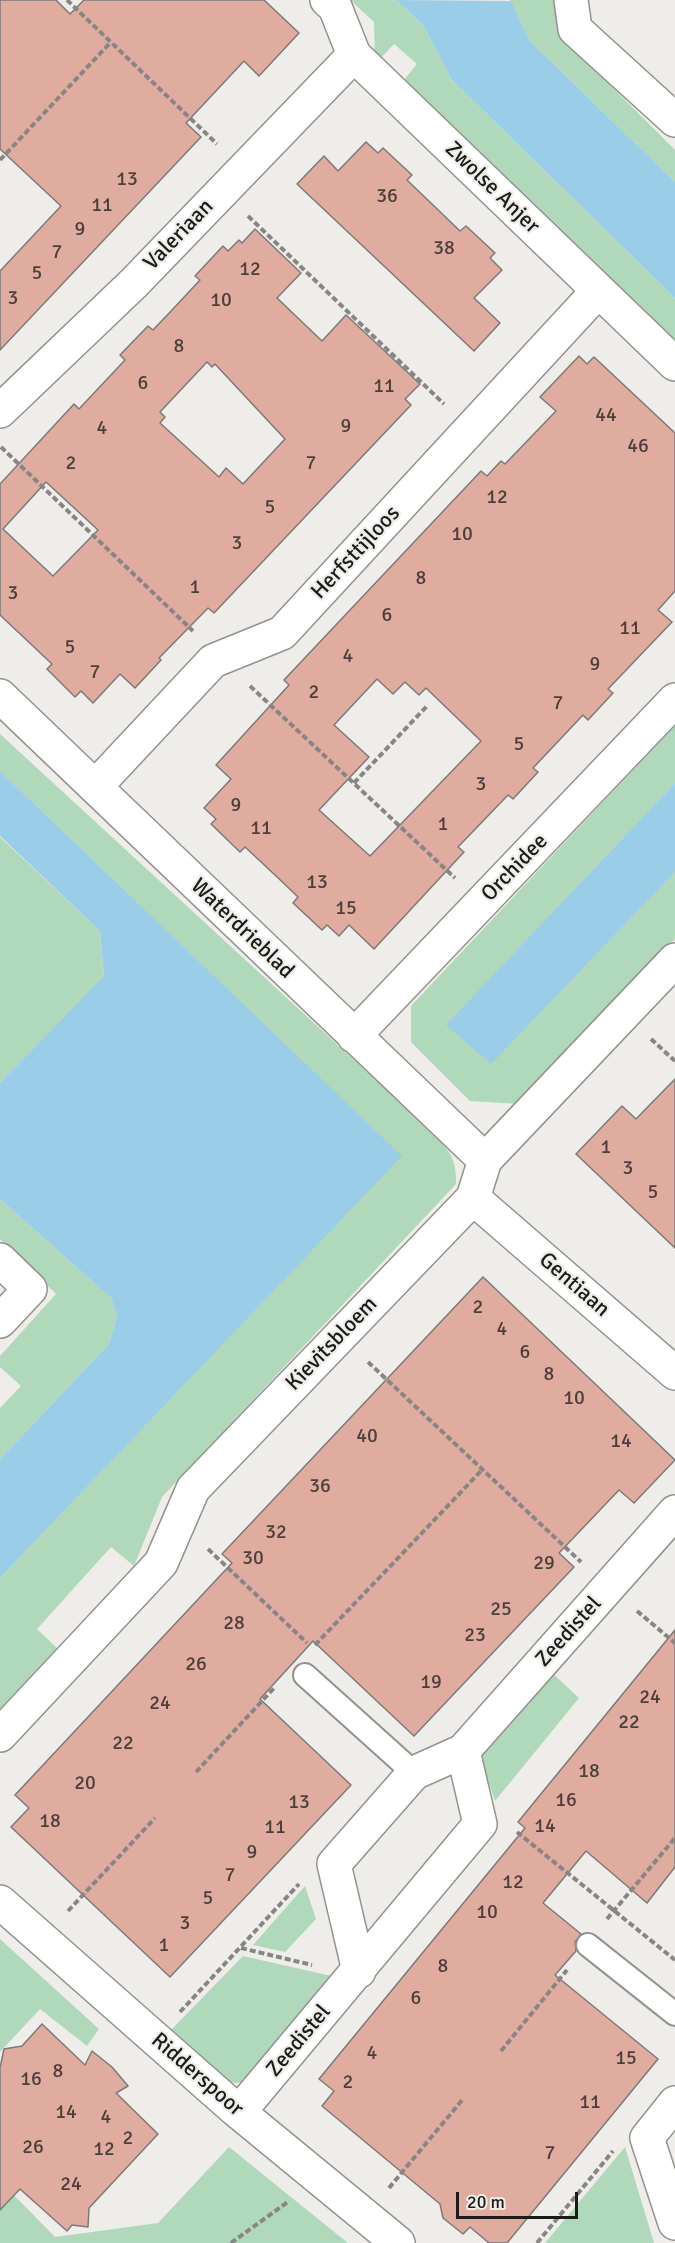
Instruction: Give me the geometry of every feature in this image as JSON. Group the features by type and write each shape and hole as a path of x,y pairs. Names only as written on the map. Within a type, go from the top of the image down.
{"street":[{"name":"Zwolse Anjer","path":"327,0 335,8 354,55 675,364"},
{"path":"571,0 575,29 675,120"},
{"name":"Valeriaan","path":"0,411 134,283 354,55"},
{"name":"Herfsttijloos","path":"95,787 213,662 282,633 598,291"},
{"name":"Waterdrieblad","path":"0,696 486,1160"},
{"name":"Orchidee","path":"354,1036 675,700"},
{"name":"Kievitsbloem","path":"0,1735 161,1563 193,1489 473,1198 486,1160 675,960"},
{"name":"Gentiaan","path":"473,1198 675,1372"},
{"path":"0,1260 30,1289 0,1321"},
{"name":"Zeedistel","path":"334,1864 414,1773 463,1751 675,1512"},
{"name":"Zeedistel","path":"239,2112 480,1824 463,1751"},
{"path":"334,1864 357,1973"},
{"name":"Ridderspoor","path":"0,1902 239,2112 398,2243"},
{"path":"675,2103 646,2138 675,2223"}],"lane":[{"path":"305,1675 414,1773"},
{"path":"588,1945 675,2014"}],"path":[{"path":"67,0 111,42 233,180 470,429"},
{"path":"0,160 111,42"},
{"path":"354,783 428,705"},
{"path":"339,1336 609,1587 675,1643"},
{"path":"179,1522 312,1647 482,1470"},
{"path":"196,1772 280,1682"},
{"path":"474,1797 675,1960"},
{"path":"41,1940 156,1818"},
{"path":"501,2051 675,1838"},
{"path":"155,2039 306,1877 334,1864"},
{"path":"240,1948 357,1973"},
{"path":"366,2216 463,2099"},
{"path":"537,2243 626,2136 646,2138"},
{"path":"231,2243 320,2178"}],"green space":[{"path":"350,0 396,0 423,25 452,80 675,298 675,346 399,86 417,64 394,44 375,64 374,22"},
{"path":"510,0 556,0 561,36 675,150 675,182 529,40"},
{"path":"675,725 675,783 447,1025 491,1063 675,872 675,939 519,1104 470,1101 411,1042 411,1006"},
{"path":"0,734 428,1128 441,1141 453,1159 456,1184 162,1497 134,1566 111,1547 37,1629 59,1650 0,1710 0,1578 401,1156 0,771"},
{"path":"0,837 100,931 104,977 0,1083"},
{"path":"0,1199 111,1298 117,1317 109,1344 0,1459 0,1408 21,1386 0,1367 0,1356 56,1294 0,1239"},
{"path":"551,1672 579,1698 495,1801 481,1760 486,1741"},
{"path":"305,1886 316,1919 285,1952 253,1945"},
{"path":"0,1939 99,2029 87,2046 40,2009 0,2052"},
{"path":"243,1956 336,1977 251,2078 238,2083 223,2082 167,2034"},
{"path":"229,2147 348,2243 0,2243 0,2181 55,2237 158,2223"},
{"path":"625,2147 654,2243 545,2243"}],"water":[{"path":"396,0 511,1 529,40 675,182 675,298 452,80 423,25"},
{"path":"0,771 402,1156 0,1578 0,1459 109,1344 117,1317 111,1298 0,1199 0,1083 104,976 100,931 0,836"},
{"path":"675,783 675,872 491,1064 446,1025"}],"building":[{"path":"0,0 56,0 70,14 84,0 264,0 299,33 259,76 244,61 186,123 201,137 0,350 0,271 61,206 0,149"},
{"path":"366,142 378,153 383,148 412,175 407,180 460,231 466,226 495,253 490,258 502,270 474,298 500,323 474,351 297,184 324,156 338,171"},
{"path":"255,229 301,273 277,298 322,341 346,315 420,384 405,399 411,405 214,613 208,608 159,658 161,660 135,688 120,674 93,703 81,691 75,697 47,669 52,664 0,615 0,484 74,404 79,409 125,360 120,355 148,326 153,330 173,309 200,280 195,276 223,246 228,251 239,240 242,243","holes":["207,362 212,367 215,364 285,439 243,484 226,468 219,477 160,423 165,417 160,412","46,482 98,530 53,576 3,529"]},
{"path":"579,356 587,364 594,357 675,433 675,591 658,610 672,622 608,689 613,693 588,720 583,715 533,768 538,772 513,799 508,795 458,847 464,852 374,949 349,925 339,936 327,925 322,930 293,903 298,897 275,875 245,847 240,852 211,824 216,819 204,808 231,779 216,765 289,685 284,680 481,471 487,476 501,461 505,464 556,411 540,397","holes":["377,679 393,694 405,682 419,695 426,688 481,741 370,856 319,810 369,757 334,725"]},
{"path":"675,1079 675,1248 576,1154 622,1106 636,1119"},
{"path":"483,1277 675,1460 634,1503 619,1490 559,1553 574,1567 414,1736 313,1641 260,1699 351,1785 170,1977 11,1827 29,1808 15,1795 232,1563 222,1554"},
{"path":"675,1630 675,1867 647,1903 586,1851 543,1903 581,1934 575,1942 576,1951 555,1975 658,2059 507,2243 489,2243 470,2227 463,2234 443,2218 440,2204 322,2106 334,2091 319,2079 525,1828 518,1822"},
{"path":"42,2024 85,2065 92,2051 112,2067 128,2086 116,2093 158,2134 89,2208 88,2227 72,2225 67,2231 20,2189 0,2210 0,2068 4,2049 22,2046"}]}
